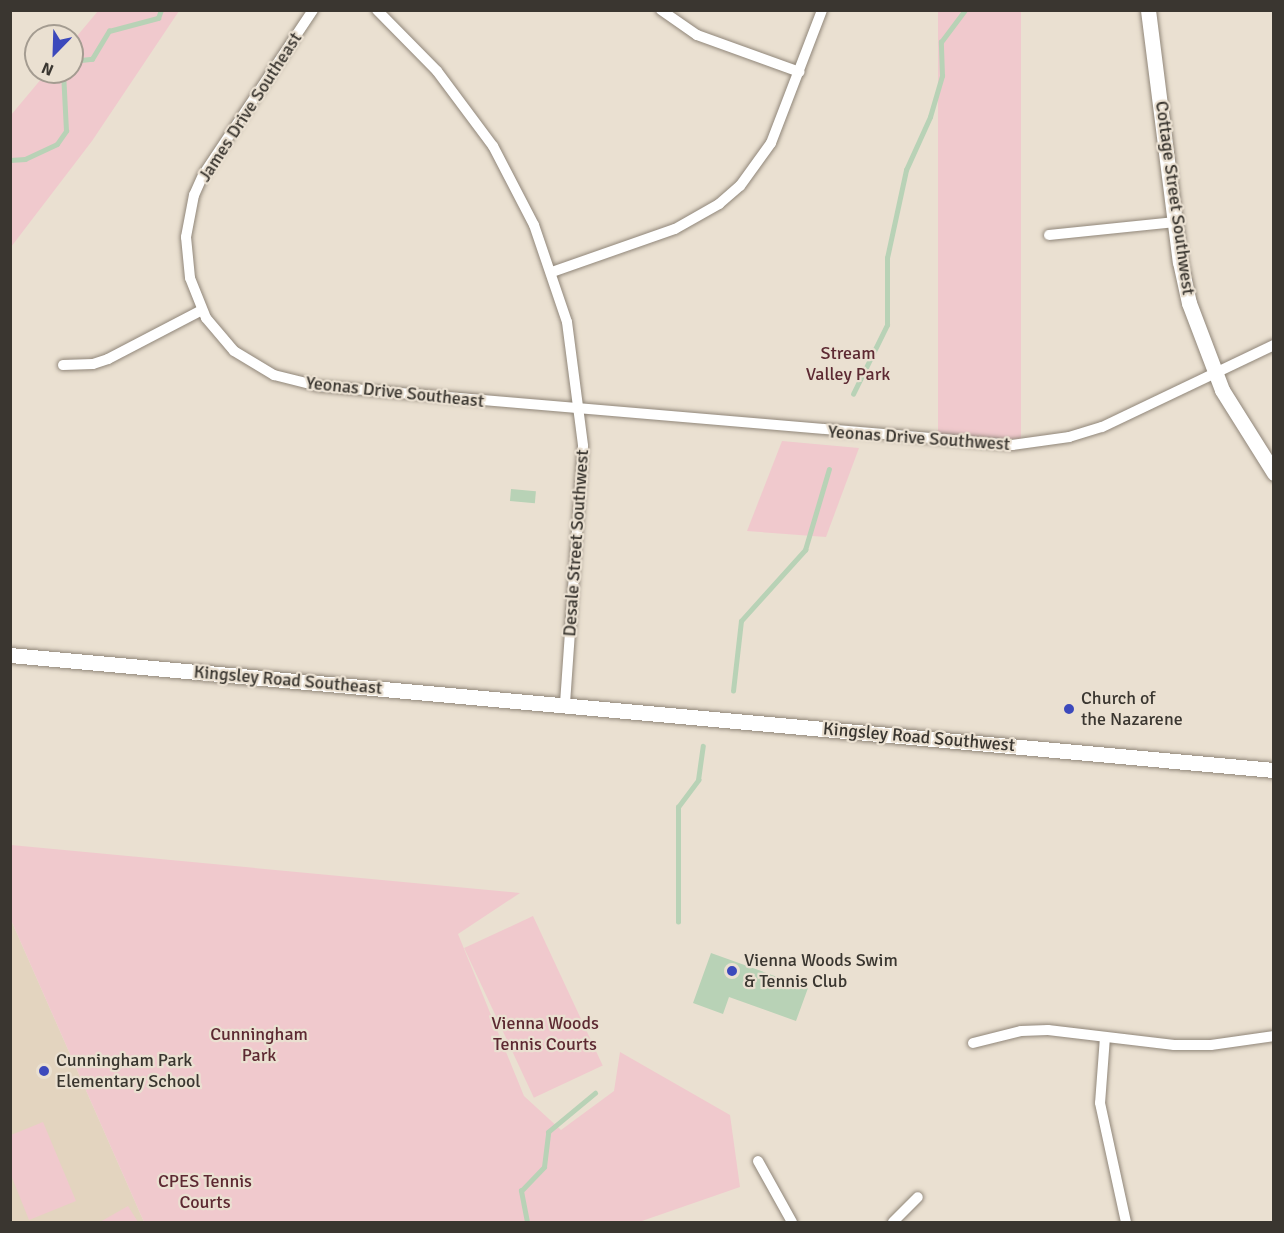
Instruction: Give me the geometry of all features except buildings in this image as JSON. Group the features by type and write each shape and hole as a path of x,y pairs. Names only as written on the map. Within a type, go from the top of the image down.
{"street":[{"name":"James Drive Southeast","path":"202,310 187,260 189,217 194,195 203,175 313,10"},
{"name":"Desale Street Southwest","path":"377,10 437,71 493,146 525,205 552,272 572,345 580,409 583,492 565,705"},
{"path":"661,10 697,34 800,72"},
{"path":"552,272 675,229 719,204 740,186 771,143 822,10"},
{"name":"Cottage Street Southwest","path":"1148,10 1175,222 1189,303 1215,374 1241,427 1274,473"},
{"path":"1049,235 1175,222"},
{"path":"63,365 86,365 108,359 202,310"},
{"name":"Yeonas Drive Southeast","path":"202,310 234,351 274,375 296,382 580,409"},
{"name":"Yeonas Drive Southwest","path":"580,409 1012,445 1060,439 1102,427 1274,345"},
{"name":"Kingsley Road Southeast","path":"10,655 565,705"},
{"name":"Kingsley Road Southwest","path":"565,705 1274,770"},
{"path":"972,1043 1011,1033 1048,1030 1193,1045 1274,1036"},
{"path":"1105,1037 1100,1103 1126,1222"},
{"path":"758,1161 792,1222"},
{"path":"893,1222 918,1197"}],"shaded area":[{"path":"511,489 536,491 535,503 510,501"},
{"name":"Cunningham Park Elementary School","path":"11,920 144,1222 11,1222"},
{"name":"Vienna Woods Swim & Tennis Club","path":"711,953 808,988 796,1021 729,997 723,1014 693,1003"}],"green space":[{"path":"98,11 179,11 92,141 11,247 11,115 37,84 84,84 84,28"},
{"path":"938,11 1021,11 1021,439 938,439"},
{"path":"782,441 859,448 826,537 747,531"},
{"name":"Cunningham Park","path":"11,845 520,893 458,934 524,1096 561,1130 614,1091 620,1052 730,1115 740,1187 639,1222 144,1222 11,920"},
{"name":"Vienna Woods Tennis Courts","path":"533,916 603,1066 534,1098 464,948"},
{"path":"43,1122 76,1201 29,1220 11,1175 11,1135"},
{"path":"128,1206 138,1222 100,1222"}],"waterway":[{"path":"84,60 92,59 109,31 158,18 161,10"},
{"path":"853,394 887,325 887,258 906,170 930,117 942,76 941,42 965,10"},
{"path":"10,160 25,159 57,144 66,131 64,84"},
{"path":"733,691 741,621 805,550 829,469"},
{"path":"678,922 678,807 698,780 703,746"},
{"path":"527,1222 521,1191 544,1167 548,1132 595,1093"}],"place":[{"name":"Church of the Nazarene","path":"1069,709"},
{"name":"Vienna Woods Swim & Tennis Club","path":"732,971"},
{"name":"Cunningham Park Elementary School","path":"44,1071"}],"park label":[{"name":"Stream Valley Park","path":"848,364"},
{"name":"CPES Tennis Courts","path":"205,1192"}]}
